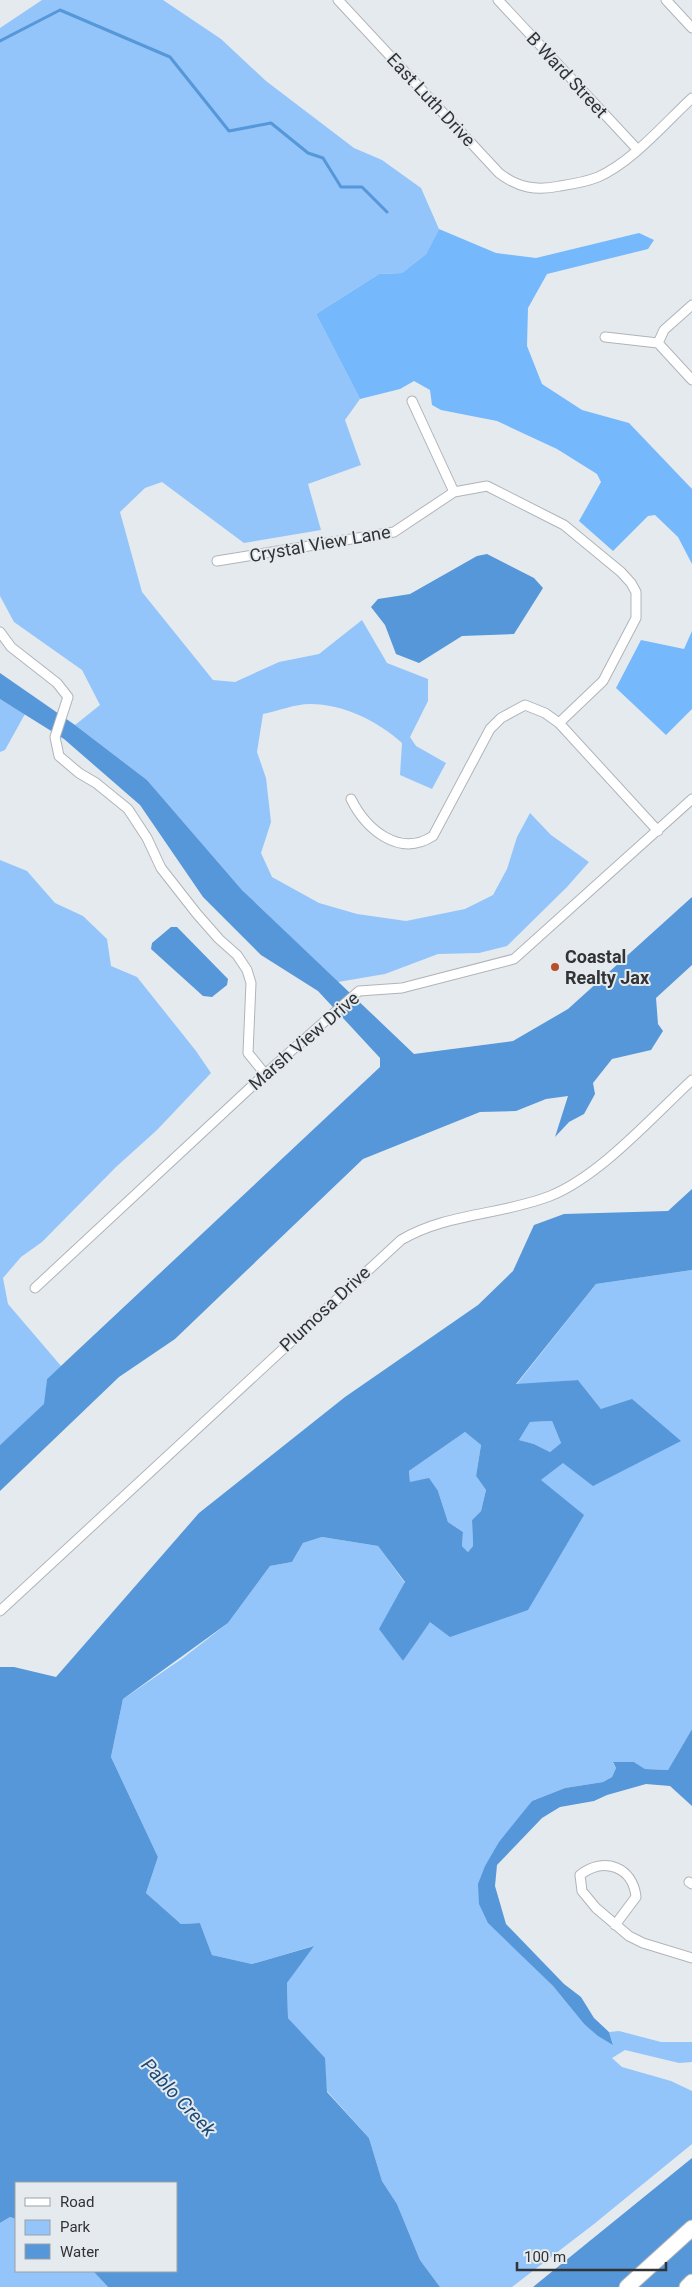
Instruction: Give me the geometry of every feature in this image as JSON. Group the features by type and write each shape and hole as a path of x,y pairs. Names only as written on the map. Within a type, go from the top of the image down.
{"highway":[{"path":"627,2287 692,2228"},
{"path":"686,2287 692,2282"}],"street":[{"name":"East Luth Drive","path":"338,0 499,173 516,184 532,188 549,188 596,178 609,171 637,149"},
{"name":"B Ward Street","path":"498,0 637,149"},
{"path":"666,0 692,28"},
{"path":"637,149 692,98"},
{"path":"658,343 664,330 692,305"},
{"path":"605,337 658,343 692,380"},
{"path":"412,402 454,492"},
{"name":"Crystal View Lane","path":"217,562 394,532 454,492 487,486 564,525 620,572 631,583 636,592 636,618 603,681 559,723"},
{"path":"0,632 11,647 64,690 68,697 54,737 59,756 128,809 147,838 162,868 197,914 219,939 237,955 247,970 251,983 248,1053 265,1074"},
{"path":"350,799 360,816 377,833 404,845 421,844 433,836 490,729 500,718 525,705 545,713 559,723 658,831"},
{"name":"Marsh View Drive","path":"35,1288 329,1015 359,991 402,988 514,959 692,799"},
{"name":"Plumosa Drive","path":"0,1611 400,1240 427,1227 536,1201 578,1183 692,1080"},
{"path":"615,1925 636,1897 632,1881 623,1870 614,1867 603,1866 588,1870 580,1876 582,1892 615,1925 629,1936 643,1943 692,1958"}],"green space":[{"path":"42,0 163,0 221,39 266,81 354,148 382,160 421,188 439,229 426,254 402,273 379,274 316,314 360,399 345,420 361,465 308,484 321,530 244,543 162,482 145,488 120,512 142,592 213,680 235,682 279,662 319,654 362,620 387,663 428,679 428,701 410,737 416,746 446,763 432,789 400,775 402,743 393,735 359,715 335,707 310,704 292,706 263,714 257,752 266,778 271,822 261,853 272,877 319,903 357,914 406,921 465,909 493,895 507,869 517,837 530,813 551,835 589,862 567,887 507,946 479,953 438,954 385,974 338,982 242,890 147,780 75,725 100,705 82,670 14,622 0,596 0,28"},
{"path":"0,699 25,714 5,750 0,752"},
{"path":"0,860 27,871 55,903 83,916 107,939 111,966 137,977 196,1051 211,1073 157,1130 116,1167 42,1242 21,1257 3,1278 8,1304 61,1366 47,1379 45,1404 0,1445"},
{"path":"692,1270 692,1729 668,1770 645,1769 634,1762 613,1763 616,1768 612,1777 603,1782 565,1788 532,1801 485,1866 509,1943 553,1986 584,2024 613,2044 609,2032 619,2031 661,2042 692,2042 692,2062 679,2063 625,2050 612,2058 622,2067 671,2081 692,2091 692,2144 594,2224 512,2287 440,2287 420,2260 397,2204 382,2181 369,2138 327,2091 324,2058 288,2018 287,1983 313,1946 252,1964 212,1955 200,1923 181,1924 146,1893 158,1857 111,1757 123,1699 183,1658 228,1623 270,1566 292,1562 303,1543 322,1537 378,1546 405,1583 380,1629 403,1661 430,1621 541,1480 562,1463 601,1409 578,1380 516,1385 596,1284"},
{"path":"552,1421 561,1443 550,1452 534,1444 519,1440 530,1422"},
{"path":"465,1432 481,1445 476,1476 486,1490 481,1511 472,1520 473,1546 468,1552 462,1546 463,1532 448,1522 438,1491 410,1483 409,1471"},
{"path":"10,2217 15,2219 15,2272 94,2272 108,2287 0,2287 0,2223"}],"shaded area":[{"path":"439,229 496,253 536,258 639,233 654,240 648,249 547,274 528,308 527,346 542,384 582,410 629,423 692,489 692,564 678,537 655,515 648,516 613,551 579,521 601,482 597,474 557,449 497,421 441,410 432,405 430,390 414,381 400,389 360,399 316,314 379,274 402,273 426,254"},
{"path":"692,631 692,709 666,735 616,688 641,640 684,649"}],"water":[{"path":"487,554 534,578 543,588 514,634 462,636 419,663 396,654 385,625 371,607 378,599 410,594 477,556"},
{"path":"0,673 75,725 147,780 242,890 414,1054 513,1041 568,1009 692,897 692,965 656,998 658,1024 663,1031 651,1050 612,1059 593,1083 595,1094 584,1114 569,1122 555,1137 568,1096 546,1099 516,1111 480,1112 363,1159 175,1339 119,1377 0,1491 0,1445 44,1404 47,1379 380,1067 380,1058 318,991 261,955 203,897 140,805 64,739 0,699"},
{"path":"171,927 177,927 228,979 227,985 212,997 203,996 151,949 152,943"},
{"name":"Pablo Creek","path":"692,1189 692,1270 596,1284 516,1384 578,1380 601,1409 632,1399 681,1441 593,1486 563,1463 541,1480 584,1515 528,1610 450,1637 430,1622 403,1661 379,1629 405,1582 378,1546 322,1537 303,1543 292,1562 270,1566 228,1623 123,1699 111,1757 158,1857 146,1893 181,1924 200,1923 212,1955 252,1964 314,1946 287,1983 288,2018 325,2058 327,2092 369,2138 382,2181 397,2204 420,2260 440,2287 108,2287 94,2272 178,2272 178,2182 15,2182 15,2219 10,2217 0,2223 0,1667 14,1667 56,1677 199,1513 345,1397 478,1305 513,1271 534,1225 564,1214 668,1211","holes":["552,1421 561,1443 550,1452 534,1444 519,1440 530,1422","465,1432 481,1445 476,1476 486,1490 481,1511 472,1520 473,1546 468,1552 462,1546 463,1532 448,1522 438,1491 429,1478 410,1482 409,1471"]},
{"path":"692,1729 692,1806 670,1786 646,1784 607,1795 594,1801 560,1807 542,1818 497,1865 495,1886 506,1924 564,1984 581,1997 594,2018 609,2032 613,2045 598,2036 584,2024 553,1986 488,1923 479,1904 478,1884 485,1866 499,1842 532,1801 565,1788 603,1782 612,1777 616,1768 613,1762 634,1762 645,1769 668,1770"},
{"path":"692,2158 692,2287 533,2287"}],"waterway":[{"path":"0,41 60,10 170,57 229,131 271,123 308,153 323,158 341,187 362,187 387,212"}],"place":[{"name":"Coastal Realty Jax","path":"555,967"}]}
